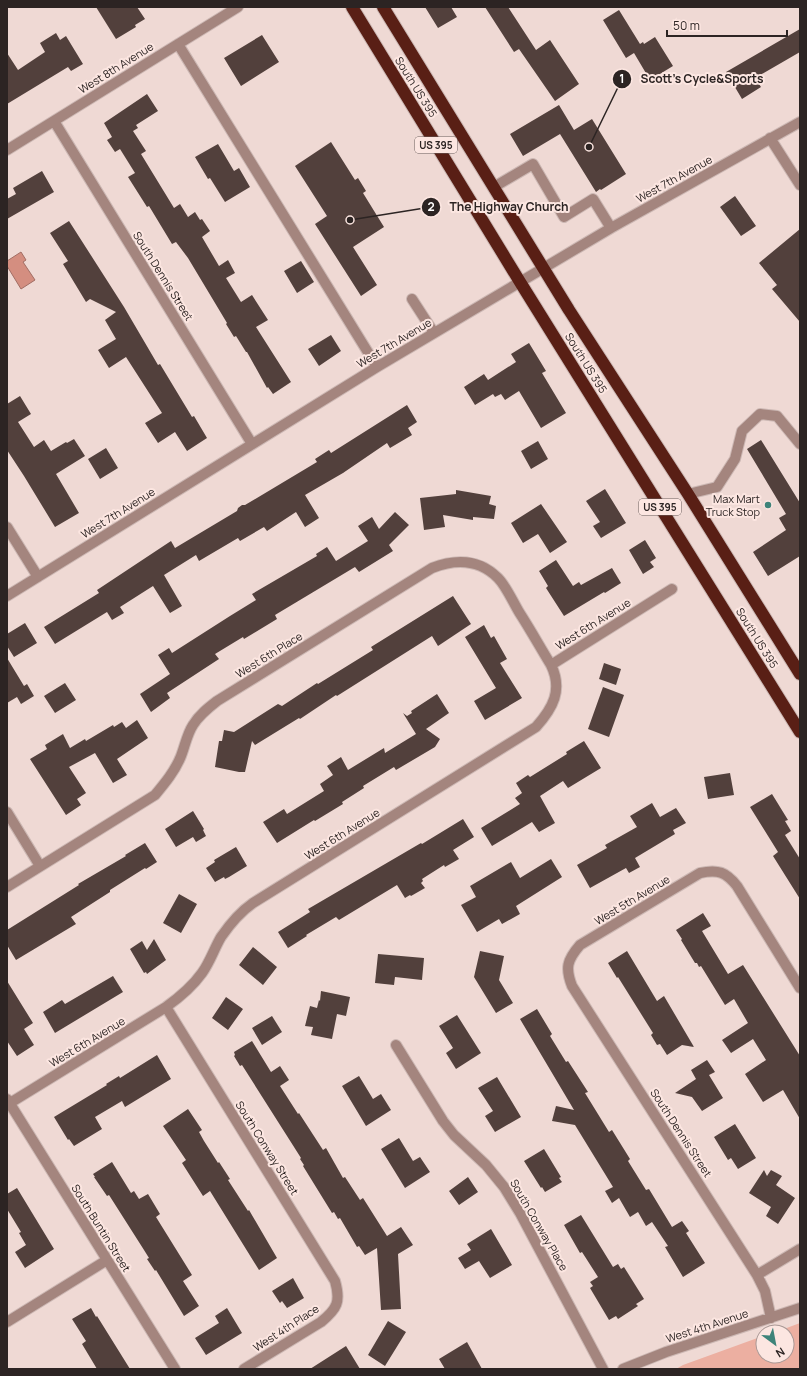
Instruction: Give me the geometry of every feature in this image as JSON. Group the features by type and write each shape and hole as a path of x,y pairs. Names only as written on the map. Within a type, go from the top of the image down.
{"highway":[{"name":"South US 395","path":"352,7 520,282 800,732"},
{"name":"South US 395","path":"383,7 569,310 688,494 800,674"}],"street":[{"name":"West 8th Avenue","path":"7,150 238,7"},
{"path":"178,44 377,367"},
{"name":"South Dennis Street","path":"54,121 252,444"},
{"name":"West 7th Avenue","path":"7,596 377,367 611,228 800,122"},
{"path":"770,138 800,185"},
{"path":"494,187 533,164 564,216 593,199 611,228"},
{"path":"412,299 434,333"},
{"path":"688,494 717,487 735,458 742,431 760,414 777,416 800,444"},
{"path":"7,527 38,577"},
{"name":"West 6th Place","path":"7,887 155,795 166,783 173,772 181,757 193,725 203,712 217,701 432,568 443,564 467,562 479,565 499,578 551,665"},
{"name":"West 6th Avenue","path":"8,1100 166,1007 194,985 203,972 222,937 241,912 247,907 536,728 551,708 555,696 557,686 556,674 551,665 672,589"},
{"path":"7,812 40,866"},
{"name":"West 5th Avenue","path":"568,963 572,954 580,945 700,873 717,871 729,876 737,886 800,988"},
{"name":"South Dennis Street","path":"568,963 568,976 572,986 757,1275 764,1291 771,1318"},
{"name":"South Conway Street","path":"166,1007 335,1281 338,1292 337,1305"},
{"name":"South Conway Place","path":"396,1045 443,1121 454,1135 486,1165 504,1186 520,1213 603,1369"},
{"name":"South Buntin Street","path":"8,1100 175,1369"},
{"path":"757,1275 800,1248"},
{"path":"7,1322 107,1260"},
{"name":"West 4th Place","path":"244,1369 320,1322 330,1314 337,1305"},
{"name":"West 4th Avenue","path":"623,1369 644,1365 666,1352 800,1308"}],"shaded area":[{"path":"21,252 26,260 23,262 35,280 21,289 7,266 7,261"},
{"path":"800,1323 800,1369 676,1369 683,1365 755,1339 755,1364 795,1364 795,1325"}],"building":[{"path":"96,7 137,7 145,19 135,25 136,27 116,39"},
{"path":"425,7 451,7 457,17 438,28"},
{"path":"485,7 508,7 536,50 550,40 579,84 555,101 519,49 514,52"},
{"path":"619,10 640,44 643,42 644,44 655,37 673,66 650,80 634,53 626,58 603,20"},
{"path":"800,29 800,52 755,78 761,87 742,99 726,72"},
{"path":"56,33 60,40 66,36 83,64 71,71 68,67 7,104 7,53 18,70 45,52 40,43"},
{"path":"262,35 279,62 241,86 224,58"},
{"path":"147,94 158,111 136,125 138,128 133,131 146,151 141,154 174,208 180,204 188,217 195,212 200,220 202,219 210,231 202,237 219,266 228,260 235,273 226,278 241,302 252,295 268,320 256,327 291,382 273,394 268,387 267,388 247,352 236,336 234,337 188,258 176,242 172,244 149,206 147,207 128,177 135,173 120,149 115,152 107,140 112,137 104,123"},
{"path":"559,105 574,130 592,119 626,174 596,192 560,134 523,156 510,134"},
{"path":"331,142 355,180 358,178 366,191 363,193 384,227 353,247 377,285 361,296 315,224 327,216 295,166"},
{"path":"218,144 234,171 239,168 250,187 225,202 210,178 208,179 195,157"},
{"path":"42,171 54,192 7,219 7,199 16,194 13,188"},
{"path":"735,196 756,226 741,236 720,207"},
{"path":"69,221 124,307 158,365 160,364 192,417 194,416 207,438 187,451 175,432 158,443 145,423 162,413 126,357 109,368 98,350 116,339 105,320 116,312 90,299 86,302 63,264 68,261 50,233"},
{"path":"800,229 800,322 772,289 777,285 759,263"},
{"path":"301,261 314,282 297,293 284,271"},
{"path":"331,335 341,351 319,366 308,349"},
{"path":"529,343 546,371 542,373 566,413 541,428 519,391 505,400 501,394 495,397 493,394 475,405 464,387 484,374 488,380 516,362 511,354"},
{"path":"20,396 31,414 18,422 34,447 44,440 51,451 74,439 85,456 56,474 79,513 55,527 7,450 7,404"},
{"path":"407,405 417,422 408,428 412,435 390,448 387,443 343,473 305,495 319,518 305,527 296,512 267,531 264,527 240,541 238,538 199,561 196,555 164,575 182,606 170,613 153,586 120,607 124,613 112,620 107,612 55,644 44,627 99,593 97,590 171,541 175,548 237,511 242,505 245,505 317,462 315,459 329,450 331,453"},
{"path":"761,440 800,503 800,556 768,576 753,552 786,530 779,518 786,514 747,449"},
{"path":"538,441 548,459 531,469 521,451"},
{"path":"106,448 118,468 100,479 88,459"},
{"path":"605,489 626,523 601,538 593,526 600,522 586,501"},
{"path":"456,490 491,496 489,504 496,506 494,519 473,517 473,520 443,515 445,527 424,530 420,498 456,494"},
{"path":"541,504 567,542 550,553 538,534 523,543 511,523"},
{"path":"395,512 409,525 389,545 393,551 359,572 355,567 275,615 277,619 215,654 219,659 167,693 170,698 151,712 140,694 170,674 158,655 169,648 172,653 256,600 252,594 317,556 316,554 327,547 336,561 368,541 358,526 372,517 379,529"},
{"path":"645,540 656,558 650,562 654,567 643,574 629,550"},
{"path":"556,560 573,586 579,582 581,585 612,568 621,583 564,616 546,588 548,586 539,571"},
{"path":"453,596 471,624 438,646 432,636 300,719 299,718 255,745 252,741 245,772 215,767 219,741 222,741 224,730 234,732 278,704 282,706 317,683 318,684 373,650 371,647"},
{"path":"25,623 37,643 14,657 7,646 7,634"},
{"path":"484,625 491,638 494,636 507,659 500,663 522,698 485,720 474,701 496,688 465,637"},
{"path":"7,658 24,686 27,684 34,696 21,704 17,697 7,703"},
{"path":"604,663 621,669 616,685 599,679"},
{"path":"65,683 76,700 55,713 44,696"},
{"path":"603,687 624,695 609,737 588,729"},
{"path":"437,694 449,713 426,729 440,739 435,747 396,770 394,767 363,786 364,788 342,802 343,804 277,843 263,822 284,809 287,814 324,791 320,784 333,775 327,766 341,757 348,770 384,748 385,753 416,734 403,713 407,716 412,713 411,711"},
{"path":"137,720 148,738 117,759 127,775 113,783 95,753 69,767 86,793 77,799 81,805 66,815 30,759 47,749 45,745 63,734 70,748 85,739 86,741 113,725 114,727 122,722 126,728"},
{"path":"584,741 601,768 568,788 563,781 540,796 555,823 539,832 532,822 492,846 481,828 520,804 515,798 522,793 516,783 528,775 530,777 567,754 566,752"},
{"path":"730,773 734,795 708,799 704,777"},
{"path":"772,794 788,820 785,821 791,831 785,835 800,859 800,899 773,856 778,852 750,807"},
{"path":"652,803 660,817 676,808 686,823 673,830 675,834 635,858 640,867 629,873 626,868 590,888 577,865 607,848 605,845 637,827 630,816"},
{"path":"193,811 204,829 203,830 206,836 196,842 193,837 176,847 165,829"},
{"path":"463,819 474,837 453,850 459,859 445,867 444,865 422,879 423,881 421,883 425,888 405,898 397,885 339,920 336,917 288,948 278,932 310,912 308,909"},
{"path":"145,843 157,862 110,890 110,892 71,917 76,924 16,960 7,945 7,930"},
{"path":"236,847 247,866 225,879 224,877 215,882 206,868 215,862 214,860"},
{"path":"551,859 562,877 516,906 520,914 502,924 499,919 477,932 461,905 476,897 470,886 511,862 520,878"},
{"path":"179,894 197,904 181,933 163,923"},
{"path":"703,913 711,926 702,931 728,974 743,965 800,1056 800,1119 783,1090 763,1102 745,1074 766,1060 753,1039 731,1053 722,1040 748,1023 734,999 725,1005 701,966 699,967 697,963 695,963 676,930"},
{"path":"154,939 166,960 147,974 146,972 144,973 130,949 142,941 147,950"},
{"path":"253,947 277,967 263,985 239,965"},
{"path":"480,951 504,956 499,980 513,1003 496,1013 474,977"},
{"path":"627,951 657,1001 664,996 694,1047 682,1045 667,1055 660,1044 657,1045 651,1035 653,1033 608,963"},
{"path":"378,954 424,958 422,980 395,977 394,985 375,983"},
{"path":"113,976 123,992 55,1033 43,1012 62,1000 65,1004"},
{"path":"7,981 33,1023 24,1029 34,1045 17,1056 7,1041"},
{"path":"321,991 350,997 346,1016 337,1014 332,1039 311,1035 313,1027 305,1026 310,1006 317,1008 319,1000 320,1001"},
{"path":"226,997 243,1009 228,1030 212,1018"},
{"path":"537,1009 552,1034 550,1036 566,1062 568,1061 588,1092 585,1093 609,1132 612,1130 630,1159 628,1161 646,1190 649,1189 672,1227 682,1221 689,1231 686,1233 705,1263 683,1277 665,1247 668,1246 652,1222 646,1226 638,1212 630,1217 619,1198 612,1203 605,1191 613,1187 575,1125 552,1121 556,1106 574,1110 520,1019"},
{"path":"457,1015 481,1053 456,1069 446,1053 453,1048 439,1026"},
{"path":"272,1016 282,1032 262,1045 252,1028"},
{"path":"252,1041 271,1072 280,1066 289,1080 280,1086 323,1150 326,1148 343,1178 345,1177 360,1200 363,1198 387,1236 401,1227 413,1245 398,1254 401,1309 381,1310 377,1248 365,1255 359,1246 357,1247 340,1218 338,1219 334,1212 332,1213 303,1166 304,1165 300,1159 301,1158 242,1065 240,1066 234,1056 234,1052"},
{"path":"157,1055 171,1079 125,1107 122,1101 95,1117 102,1129 74,1146 69,1139 68,1140 54,1117 107,1085 106,1084 119,1076 120,1078"},
{"path":"707,1060 715,1072 709,1075 723,1098 702,1111 692,1097 675,1093 696,1079 691,1070"},
{"path":"359,1076 373,1099 381,1094 391,1110 366,1126 342,1086"},
{"path":"497,1077 521,1117 495,1132 485,1116 493,1111 478,1088"},
{"path":"188,1109 202,1130 199,1132 204,1141 230,1179 228,1180 248,1211 249,1210 277,1258 259,1270 210,1191 203,1196 182,1163 186,1160 163,1126"},
{"path":"735,1124 756,1158 738,1169 731,1158 728,1160 714,1137"},
{"path":"399,1138 413,1161 420,1157 430,1172 405,1188 381,1149"},
{"path":"544,1149 561,1177 559,1178 562,1182 545,1192 524,1161"},
{"path":"112,1162 131,1193 134,1191 139,1199 148,1194 160,1214 156,1217 192,1275 183,1281 199,1306 184,1316 156,1270 155,1271 147,1259 149,1258 109,1195 107,1196 94,1177 93,1174"},
{"path":"764,1170 767,1176 771,1170 782,1176 776,1185 795,1198 778,1224 766,1216 771,1207 749,1193"},
{"path":"468,1177 478,1192 459,1205 449,1191"},
{"path":"17,1188 54,1249 25,1268 15,1252 26,1245 19,1233 21,1232 7,1209 7,1194"},
{"path":"581,1215 613,1267 618,1264 621,1269 624,1267 644,1299 636,1304 638,1306 618,1319 616,1316 609,1320 590,1288 593,1286 590,1282 598,1277 582,1252 580,1253 564,1225"},
{"path":"491,1229 512,1265 490,1278 479,1261 465,1269 458,1258 471,1250 467,1244"},
{"path":"293,1278 304,1298 287,1308 282,1301 280,1303 272,1291"},
{"path":"91,1308 130,1369 97,1369 82,1344 86,1341 72,1319"},
{"path":"227,1308 242,1333 206,1355 195,1338 219,1323 215,1316"},
{"path":"388,1321 406,1332 385,1366 368,1355"},
{"path":"467,1342 482,1369 445,1369 439,1359"},
{"path":"346,1346 360,1369 310,1369"}],"place":[{"name":"Scott's Cycle&Sports","path":"589,147"},
{"name":"The Highway Church","path":"350,220"},
{"name":"Max Mart Truck Stop","path":"768,505"}]}
